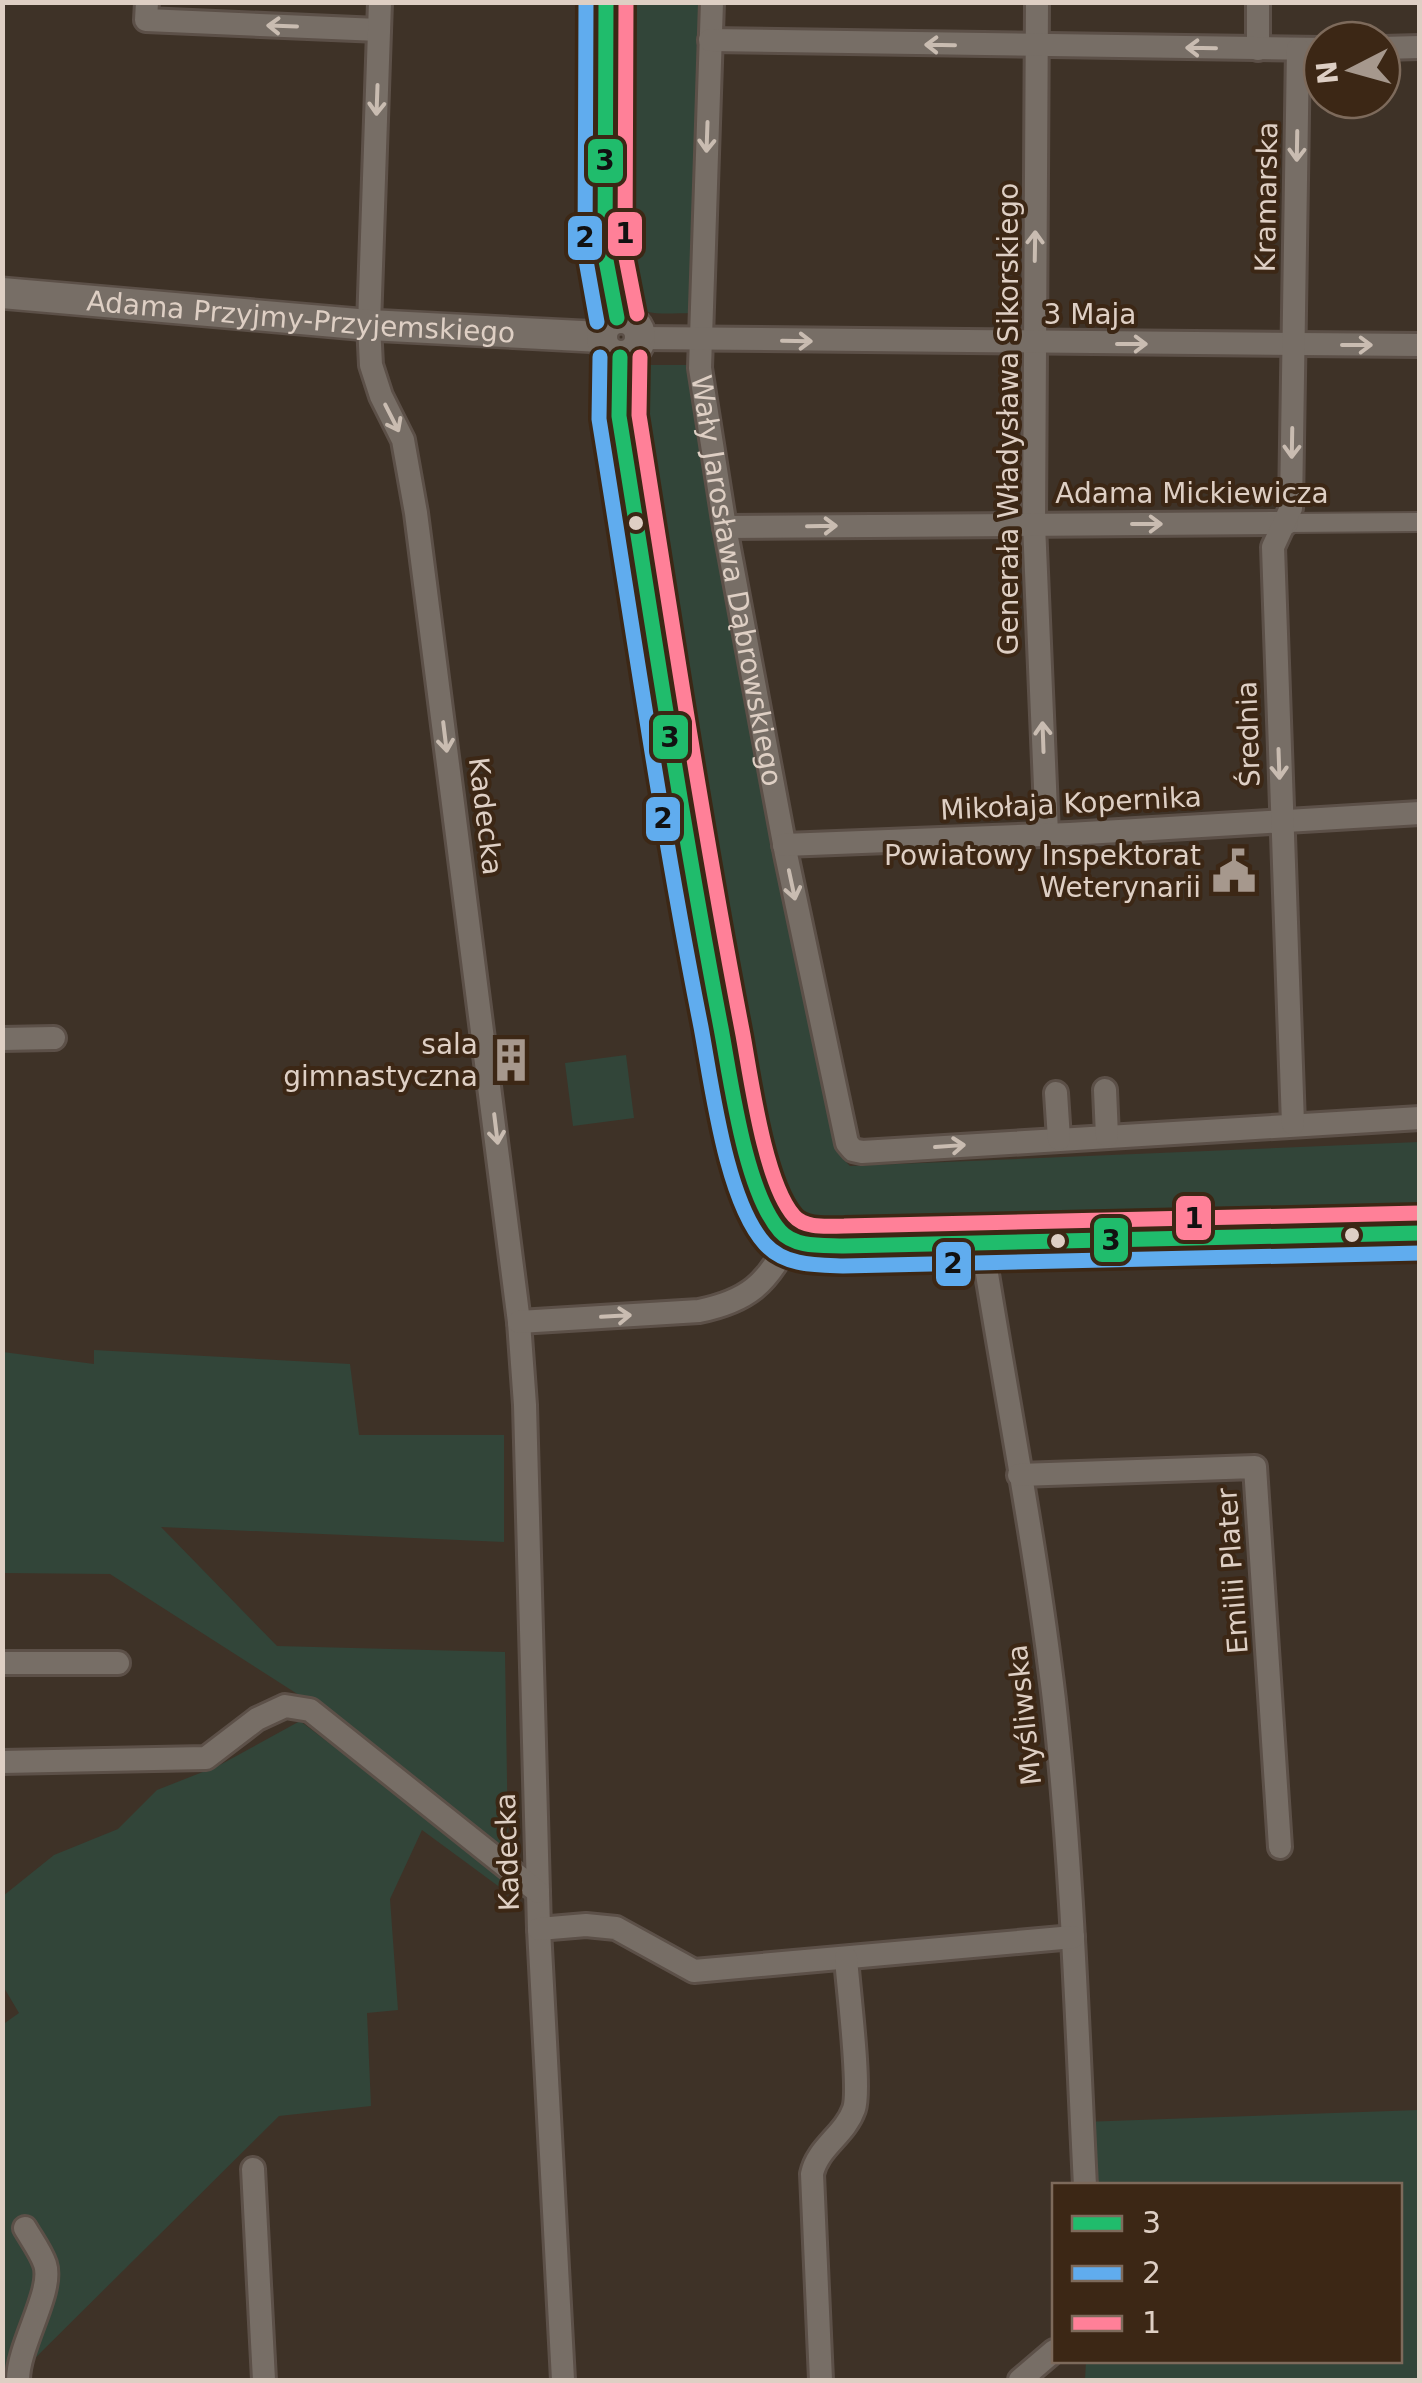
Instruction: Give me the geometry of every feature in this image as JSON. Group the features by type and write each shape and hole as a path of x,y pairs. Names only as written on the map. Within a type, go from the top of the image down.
{"street":[{"path":"147,2 146,20 380,30"},
{"name":"Kadecka","path":"380,2 369,324 371,365 380,396 403,440 416,513 519,1322 525,1404 539,1930 563,2380"},
{"path":"606,2 605,255 619,338 619,416 710,975 739,1115 760,1190 778,1230 790,1239 811,1245 844,1246 1420,1233"},
{"name":"Wały Jarosława Dąbrowskiego","path":"712,2 700,368 724,527 784,845 847,1142 853,1150 1059,1139"},
{"name":"Generała Władysława Sikorskiego","path":"1038,2 1034,524 1047,834"},
{"path":"1258,2 1258,49"},
{"path":"710,40 1302,49"},
{"name":"Kramarska","path":"1294,345 1298,49"},
{"name":"Adama Przyjmy-Przyjemskiego","path":"2,293 369,324 619,338"},
{"name":"3 Maja","path":"619,338 1420,345"},
{"name":"Średnia","path":"1294,345 1291,508 1273,547 1294,1124"},
{"name":"Adama Mickiewicza","path":"724,527 1420,522"},
{"name":"Mikołaja Kopernika","path":"784,845 1420,813"},
{"path":"2,1039 54,1038"},
{"path":"1097,1137 1104,1090"},
{"path":"1056,1093 1059,1139 1420,1118"},
{"path":"519,1322 727,1306 744,1299 769,1272 790,1239"},
{"name":"Myśliwska","path":"982,1243 1054,1700 1073,1937 1085,2183"},
{"name":"Emilii Plater","path":"1020,1475 1255,1467 1280,1847"},
{"path":"2,1663 118,1663"},
{"path":"2,1762 206,1758 257,1719 285,1706 310,1710 538,1892"},
{"path":"539,1930 586,1925 616,1928 694,1972 1073,1937"},
{"path":"821,2380 812,2174 814,2160 847,2126 856,2104 846,1958"},
{"path":"253,2169 264,2380"},
{"path":"18,2380 27,2332 47,2280 46,2266 25,2228"},
{"path":"1020,2380 1052,2353"}],"green space":[{"path":"618,3 702,3 693,313 642,309 629,294 617,263"},
{"path":"648,365 693,365 718,529 832,1134 841,1157 850,1166 1419,1142 1419,1217 848,1234 818,1231 791,1218 772,1182 715,929 629,396 638,395 637,377"},
{"path":"626,1055 634,1118 573,1126 565,1063"},
{"path":"94,1350 350,1364 359,1435 504,1435 504,1542 161,1527 277,1646 505,1652 508,1843 492,1847 313,1704 110,1574 3,1573 3,1352 94,1364"},
{"path":"300,1721 509,1877 509,1894 422,1830 390,1899 398,2010 367,2013 371,2106 279,2116 13,2380 2,2380 2,2025 19,2013 3,1986 3,1896 54,1855 118,1829 157,1790 218,1766"},
{"path":"1419,2110 1419,2380 1085,2380 1086,2363 1402,2363 1402,2183 1085,2183 1082,2122"}],"transit line":[{"name":"2","path":"586,2 585,255 597,322"},
{"name":"3","path":"606,2 605,255 617,318"},
{"name":"1","path":"626,2 625,253 637,314"},
{"name":"2","path":"600,357 599,419 660,800 716,1110 740,1200 765,1244 791,1260 843,1266 1420,1253"},
{"name":"3","path":"620,357 619,416 680,799 730,1076 757,1190 780,1231 801,1243 844,1246 1420,1233"},
{"name":"1","path":"640,357 639,415 728,958 767,1156 794,1216 810,1225 831,1226 1420,1213"}],"place":[{"name":"Powiatowy Inspektorat Weterynarii","path":"1234,871"},
{"name":"sala gimnastyczna","path":"511,1060"}]}
